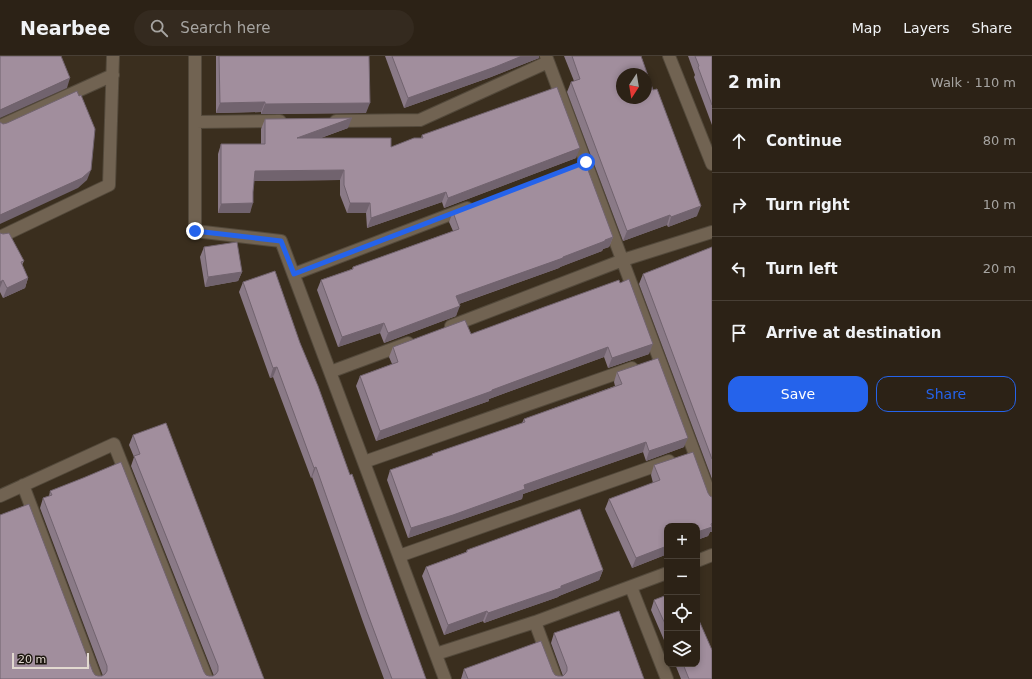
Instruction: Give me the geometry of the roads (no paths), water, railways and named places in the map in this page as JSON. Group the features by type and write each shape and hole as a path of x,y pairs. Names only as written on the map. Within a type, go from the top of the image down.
{"street":[{"path":"0,237 108,185 113,56"},
{"path":"195,56 195,231 281,241 445,679"},
{"path":"670,56 712,164"},
{"path":"327,121 420,120 547,59 582,164 623,260 652,361 687,455 712,500"},
{"path":"0,126 113,75"},
{"path":"195,122 288,121"},
{"path":"294,274 476,204"},
{"path":"440,330 623,260 712,232"},
{"path":"330,372 418,339"},
{"path":"364,462 652,361"},
{"path":"0,496 114,444 207,679"},
{"path":"399,556 687,455"},
{"path":"24,485 96,679"},
{"path":"700,560 712,555"},
{"path":"436,654 535,622 664,574"},
{"path":"631,587 667,679"},
{"path":"535,622 556,679"}]}
